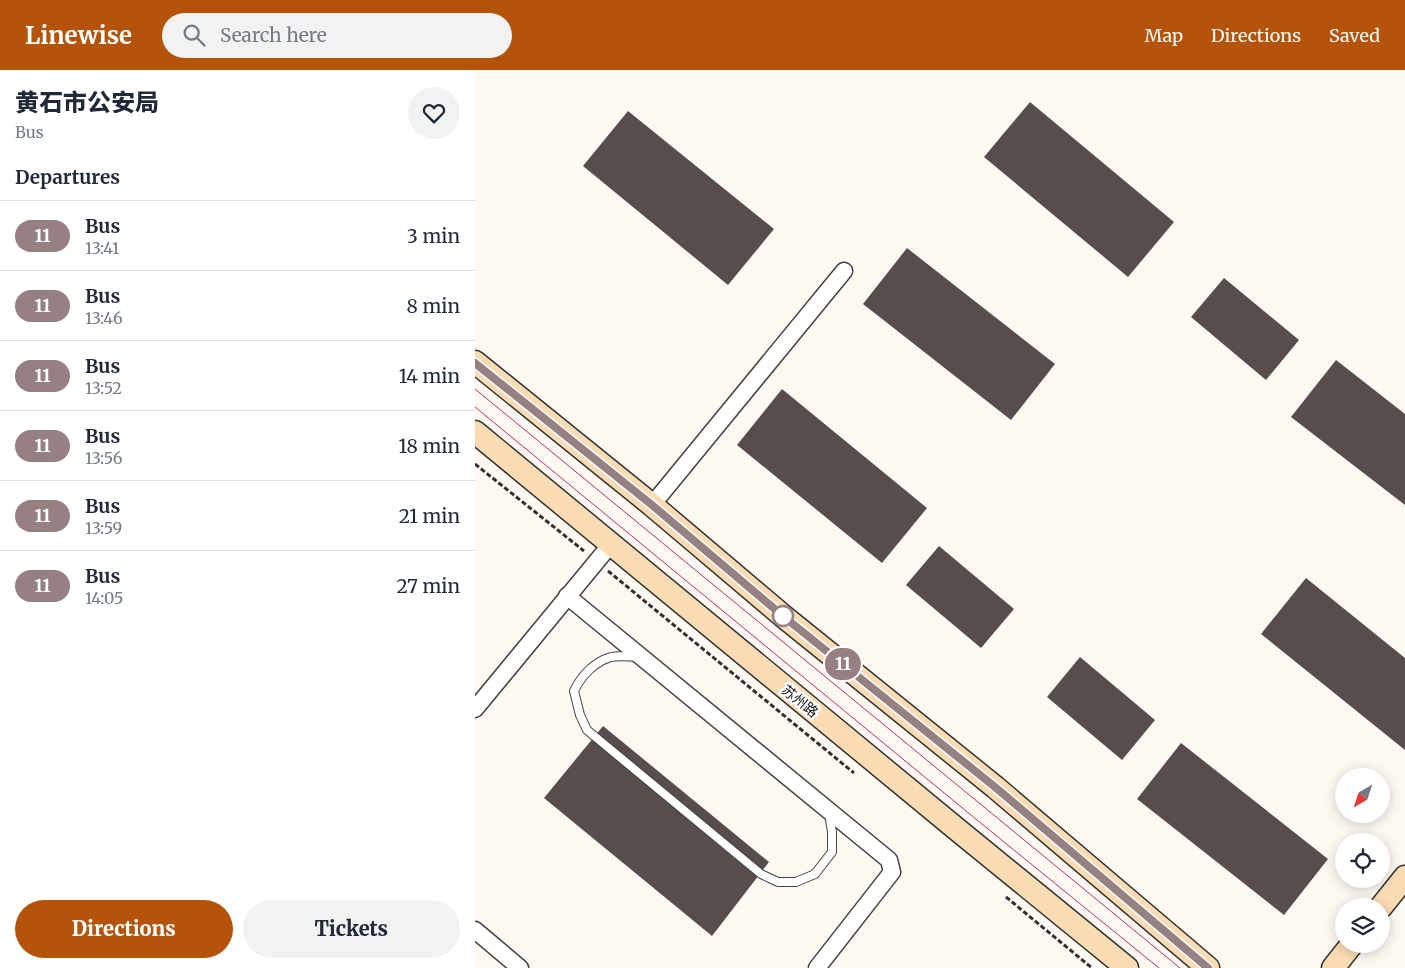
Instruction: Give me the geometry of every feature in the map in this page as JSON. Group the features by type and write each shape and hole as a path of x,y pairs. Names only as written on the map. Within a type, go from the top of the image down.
{"main road":[{"path":"475,362 652,505 783,616 995,787 1208,968"},
{"name":"苏州路","path":"475,432 1127,968"},
{"path":"1388,898 1405,877"},
{"path":"1333,968 1345,953"}],"street":[{"path":"652,505 844,271"},
{"path":"475,709 611,544"},
{"path":"567,596 889,860 892,872 817,968"},
{"path":"475,930 520,968"}],"lane":[{"path":"641,657 612,657 590,669 580,678 574,691 580,715 587,730 761,874 778,882 796,882 815,874 832,852 829,811"}],"path":[{"path":"475,464 860,778"},
{"path":"999,892 1092,968"}],"building":[{"path":"1030,102 1174,222 1128,277 984,157"},
{"path":"628,111 774,229 728,285 583,166"},
{"path":"907,248 1055,364 1011,420 863,304"},
{"path":"1224,278 1299,340 1266,380 1191,317"},
{"path":"1336,360 1405,414 1405,505 1291,417"},
{"path":"782,389 927,508 882,563 737,445"},
{"path":"939,546 1014,609 981,648 906,585"},
{"path":"1306,578 1405,658 1405,750 1261,634"},
{"path":"1080,657 1155,720 1122,760 1047,697"},
{"path":"603,726 769,862 712,936 544,798"},
{"path":"1181,743 1328,859 1284,915 1137,799"}],"tram line":[{"path":"475,389 1180,968"},
{"path":"475,407 1159,968"}],"bus line":[{"name":"11","path":"475,363 652,505 783,616 995,787 1208,968"}]}
